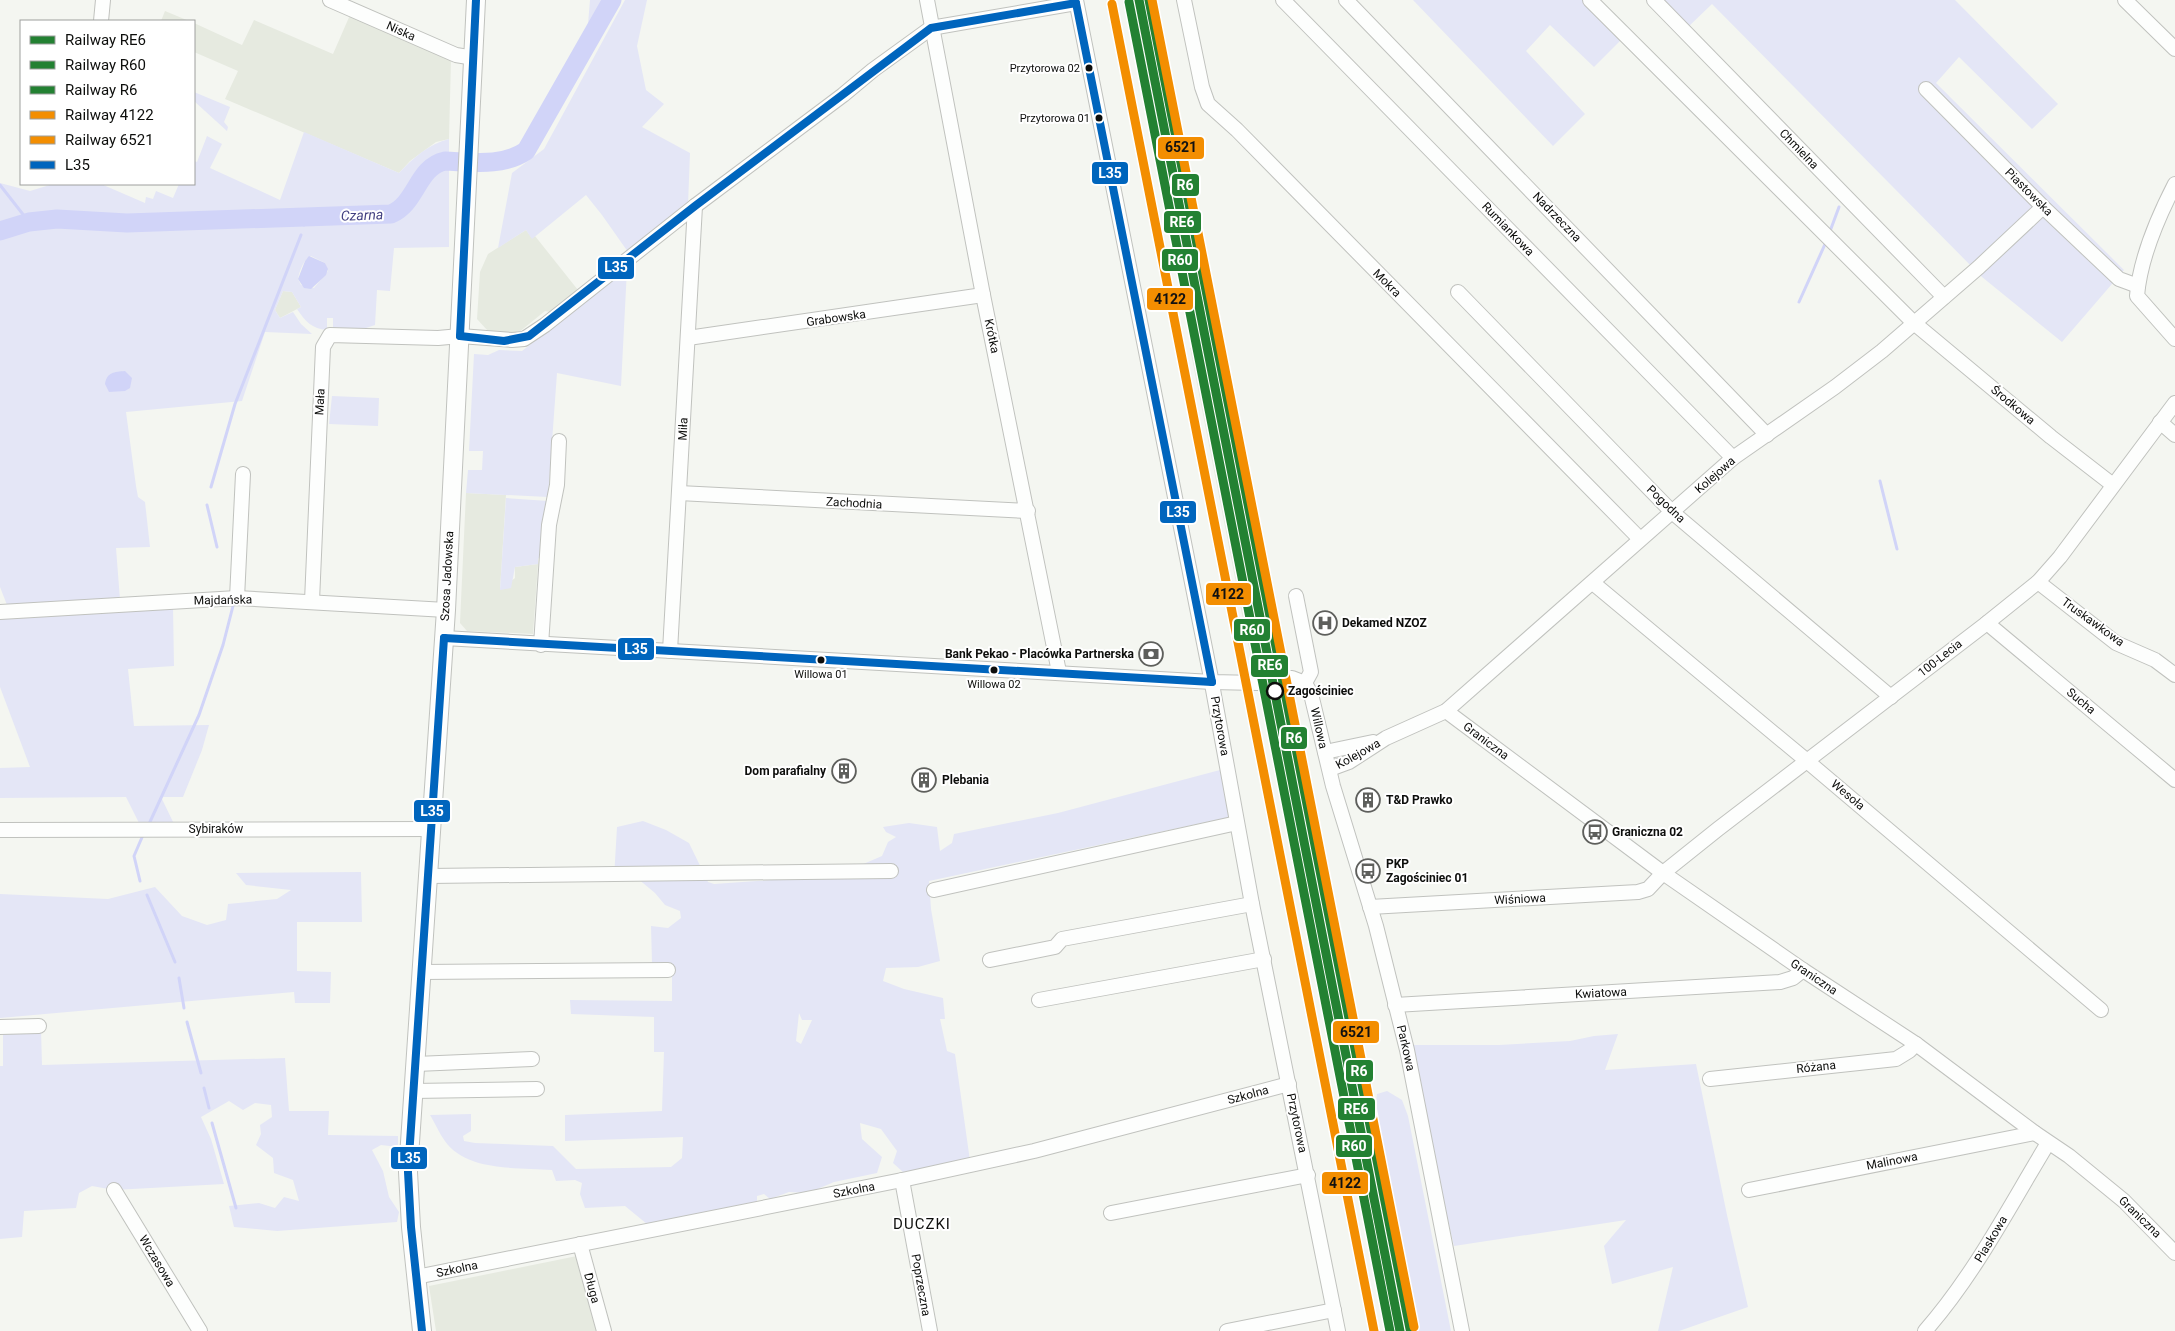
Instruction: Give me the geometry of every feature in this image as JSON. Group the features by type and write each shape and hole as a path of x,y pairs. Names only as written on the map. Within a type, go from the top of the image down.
{"main road":[{"name":"Szosa Jadowska","path":"422,1331 408,1172 446,610 476,0"}],"street":[{"path":"101,20 102,0"},
{"name":"Niska","path":"330,0 456,55 474,58"},
{"name":"Krótka","path":"926,0 1059,672"},
{"name":"Mokra","path":"1184,0 1202,87 1208,104 1237,130 1640,539"},
{"name":"Rumiankowa","path":"1283,0 1733,458"},
{"name":"Nadrzeczna","path":"1346,0 1767,434"},
{"name":"Środkowa","path":"1590,0 1914,323 2051,437 2114,485"},
{"name":"Chmielna","path":"1654,0 1944,297"},
{"path":"2125,0 2175,49"},
{"name":"Przytorowa","path":"931,28 1076,1 1212,682 1252,904 1338,1331"},
{"path":"460,336 518,340 529,336 695,206 931,28"},
{"name":"Piastowska","path":"1926,89 2043,207 2119,279 2138,286"},
{"path":"2175,184 2162,210 2138,286 2137,296 2175,339"},
{"name":"Miła","path":"670,652 695,206"},
{"name":"Kolejowa","path":"1330,769 1348,762 1386,738 1446,711 1733,458 1835,388 1882,351 2043,207"},
{"name":"Pogodna","path":"1458,292 1672,512 1891,697"},
{"name":"Grabowska","path":"688,338 983,295"},
{"name":"Mała","path":"312,601 323,347 326,339 333,334 438,338 460,336"},
{"name":"100-Lecia","path":"1663,874 2038,582 2060,557 2175,403"},
{"path":"2160,422 2175,435"},
{"path":"541,645 549,525 557,485 559,441"},
{"path":"237,598 243,474"},
{"name":"Zachodnia","path":"679,493 1028,511"},
{"name":"Truskawkowa","path":"2038,582 2116,643 2155,660 2175,675"},
{"name":"Wesoła","path":"1593,583 1807,760 2101,1010"},
{"path":"444,638 1212,682 1256,683 1292,678 1305,682 1311,672 1296,596"},
{"name":"Majdańska","path":"0,612 237,598 446,610"},
{"name":"Sucha","path":"1987,623 2175,780"},
{"name":"Willowa","path":"1305,682 1311,694 1324,752 1330,769"},
{"name":"Graniczna","path":"1446,711 1663,874 1803,970 1916,1044 2092,1173 2124,1201 2175,1252"},
{"name":"Kolejowa","path":"1324,752 1386,738"},
{"name":"Parkowa","path":"1330,769 1333,786 1370,907 1408,1050 1462,1331"},
{"path":"934,890 1237,823"},
{"name":"Sybiraków","path":"0,830 431,829"},
{"path":"429,876 891,871"},
{"name":"Wiśniowa","path":"1370,907 1643,892 1663,874"},
{"path":"990,960 1055,947 1062,939 1252,904"},
{"path":"1039,1000 1264,959"},
{"path":"422,972 668,970"},
{"name":"Kwiatowa","path":"1395,1005 1780,982 1793,978 1803,970"},
{"path":"0,1027 40,1026"},
{"name":"Różana","path":"1710,1079 1896,1059 1909,1052 1916,1044"},
{"path":"416,1064 532,1059"},
{"name":"Szkolna","path":"416,1278 902,1180 1034,1151 1289,1084"},
{"path":"413,1091 537,1089"},
{"name":"Malinowa","path":"1749,1190 2035,1133"},
{"name":"Piaskowa","path":"1925,1331 1970,1274 2048,1142"},
{"path":"1111,1213 1308,1175"},
{"name":"Poprzeczna","path":"902,1180 930,1331"},
{"name":"Wczasowa","path":"114,1190 197,1330"},
{"name":"Długa","path":"580,1244 604,1331"},
{"path":"1227,1331 1334,1310"}],"shaded area":[{"path":"590,0 607,0 587,36"},
{"path":"625,0 647,0 637,46 646,90 664,104 642,127 690,153 688,205 628,252 586,195 532,239 526,230 498,248 512,173 544,149"},
{"path":"1127,0 1145,0 1273,645 1270,650 1274,673 1248,675 1251,657 1240,605 1237,605 1234,589 1237,588 1190,348 1195,347"},
{"path":"1413,0 1588,0 1625,36 1594,67 1550,25 1526,51 1585,114 1553,146"},
{"path":"1658,0 1955,0 2058,104 2032,129 1959,57 1936,83 2124,270 2062,342 1982,277 1712,4 1687,28"},
{"path":"165,11 187,20 161,20"},
{"path":"350,15 451,59 449,139 436,142 410,161 399,173 225,99 238,71 195,52 195,23 242,45 254,20 333,54"},
{"path":"195,92 230,107 224,122 228,127 227,131 195,102"},
{"path":"304,132 399,173 422,152 435,144 449,139 449,247 394,248 390,291 377,290 375,325 360,330 333,330 333,318 327,318 327,330 309,324 297,309 301,307 292,292 283,291 275,310 280,318 293,312 301,324 312,334 265,332 242,401 126,412 136,486 138,497 145,502 150,547 116,548 120,600 7,605 0,587 0,183 30,191 50,185 103,185 145,203 146,197 153,199 156,191 173,198 179,185 195,185 195,161 197,162 207,136 222,144 210,168 280,200","holes":["311,256 325,263 328,271 314,288 301,285 298,279 302,266 306,259"]},
{"path":"526,230 532,238 535,236 578,290 550,312 545,311 518,333 506,332 505,335 487,330 477,319 480,272 488,254"},
{"path":"627,269 621,386 557,373 548,497 466,493 468,470 482,470 483,451 469,451 474,354 488,355 499,350 522,351"},
{"path":"283,291 292,292 301,307 280,318 275,310"},
{"path":"332,396 379,398 378,426 329,424"},
{"path":"466,493 506,495 500,590 515,578 515,567 538,564 533,634 467,631 460,623"},
{"path":"506,498 548,501 543,552 538,559 538,564 515,567 511,588 500,590"},
{"path":"173,607 174,666 128,669 134,726 209,725 202,750 183,797 161,797 175,826 141,827 126,797 0,798 0,768 30,767 0,687 0,619"},
{"path":"1285,689 1290,691 1288,700 1291,719 1298,755 1301,755 1304,771 1301,772 1350,1020 1344,1022 1407,1331 1388,1331 1267,717 1264,691"},
{"path":"1220,770 1230,817 929,881 931,909 940,961 918,967 886,968 883,981 904,989 943,998 945,1019 940,1019 947,1051 955,1054 970,1161 903,1172 893,1163 897,1151 881,1129 860,1123 862,1139 882,1157 877,1173 834,1182 808,1193 789,1192 770,1199 764,1194 757,1196 757,1203 647,1224 625,1206 585,1208 580,1194 582,1183 575,1180 556,1181 552,1170 511,1168 483,1164 458,1154 448,1145 430,1115 471,1114 471,1131 463,1136 464,1141 553,1146 576,1169 671,1167 682,1158 683,1137 565,1141 565,1115 662,1111 664,1052 654,1052 654,1017 571,1014 570,1000 672,1001 672,968 652,963 651,926 668,928 681,918 680,911 665,905 655,893 637,878 614,878 617,827 643,821 666,830 689,843 708,882 714,884 772,880 773,865 861,865 882,856 888,842 896,837 886,832 883,827 909,823 937,827 940,851 952,843 954,834 1058,813","holes":["799,1013 802,1020 812,1020 801,1044 796,1041"]},
{"path":"361,872 362,922 297,922 297,971 331,972 330,1003 295,1003 294,992 0,1018 0,894 108,899 155,887 182,916 207,925 226,920 228,904 277,899 291,890 246,885 236,873"},
{"path":"41,1030 42,1065 285,1058 289,1111 329,1111 328,1135 398,1136 398,1147 381,1145 372,1150 383,1171 389,1197 399,1212 397,1222 277,1231 234,1227 229,1206 259,1203 275,1208 284,1197 299,1201 293,1180 274,1173 273,1158 256,1145 261,1134 260,1125 272,1117 271,1105 255,1103 243,1110 229,1101 201,1117 211,1139 224,1184 114,1190 92,1186 79,1193 76,1208 24,1211 22,1237 0,1239 0,1066 3,1066 3,1031"},
{"path":"1618,1034 1605,1070 1696,1064 1748,1307 1679,1331 1658,1331 1673,1267 1612,1284 1604,1246 1626,1220 1454,1246 1421,1107 1413,1045 1499,1045 1570,1041"},
{"path":"1387,1091 1402,1100 1408,1116 1451,1331 1410,1331 1373,1126 1377,1094"},
{"path":"577,1256 597,1331 436,1331 429,1286"}],"water":[{"path":"309,256 325,263 328,269 326,275 311,289 304,288 298,279"},
{"path":"125,371 132,378 130,388 125,391 109,392 105,384 107,377 114,372"}],"waterway":[{"name":"Czarna","path":"0,231 29,222 57,219 127,223 391,214 400,209 428,170 436,165 445,161 497,161 517,156 526,151 612,0"},
{"path":"0,185 29,222"},
{"path":"1829,234 1839,207"},
{"path":"304,225 307,218"},
{"path":"211,487 235,404 301,235"},
{"path":"1799,302 1826,242"},
{"path":"1880,481 1897,549"},
{"path":"207,505 217,547"},
{"path":"149,824 199,715 223,645 233,606"},
{"path":"140,881 134,856 143,835"},
{"path":"147,895 175,962"},
{"path":"179,978 184,1008"},
{"path":"187,1022 201,1073"},
{"path":"204,1088 209,1108"},
{"path":"212,1123 236,1208"}],"rail line":[{"name":"RE6","path":"1139,0 1400,1331"},
{"name":"R6","path":"1149,0 1410,1329"},
{"name":"6521","path":"1152,0 1414,1327"},
{"name":"R60","path":"1129,2 1390,1331"},
{"name":"4122","path":"1112,4 1374,1331"}],"transit line":[{"name":"L35","path":"460,336 476,0"},
{"name":"L35","path":"1076,3 1212,682"},
{"name":"L35","path":"460,336 504,341 529,336 695,206 931,28 1076,3"},
{"name":"L35","path":"444,638 1212,682"},
{"name":"L35","path":"422,1331 411,1227 408,1172 444,638"}],"place":[{"name":"Przytorowa 02","path":"1089,68"},
{"name":"Przytorowa 01","path":"1099,118"},
{"name":"Dekamed NZOZ","path":"1325,623"},
{"name":"Bank Pekao - Placówka Partnerska","path":"1151,654"},
{"name":"Willowa 01","path":"821,660"},
{"name":"Willowa 02","path":"994,670"},
{"name":"Zagościniec","path":"1275,691"},
{"name":"Dom parafialny","path":"844,771"},
{"name":"Plebania","path":"924,780"},
{"name":"T&D Prawko","path":"1368,800"},
{"name":"Graniczna 02","path":"1595,832"},
{"name":"PKP Zagościniec 01","path":"1368,871"}],"district":[{"name":"DUCZKI","path":"922,1224"}]}
